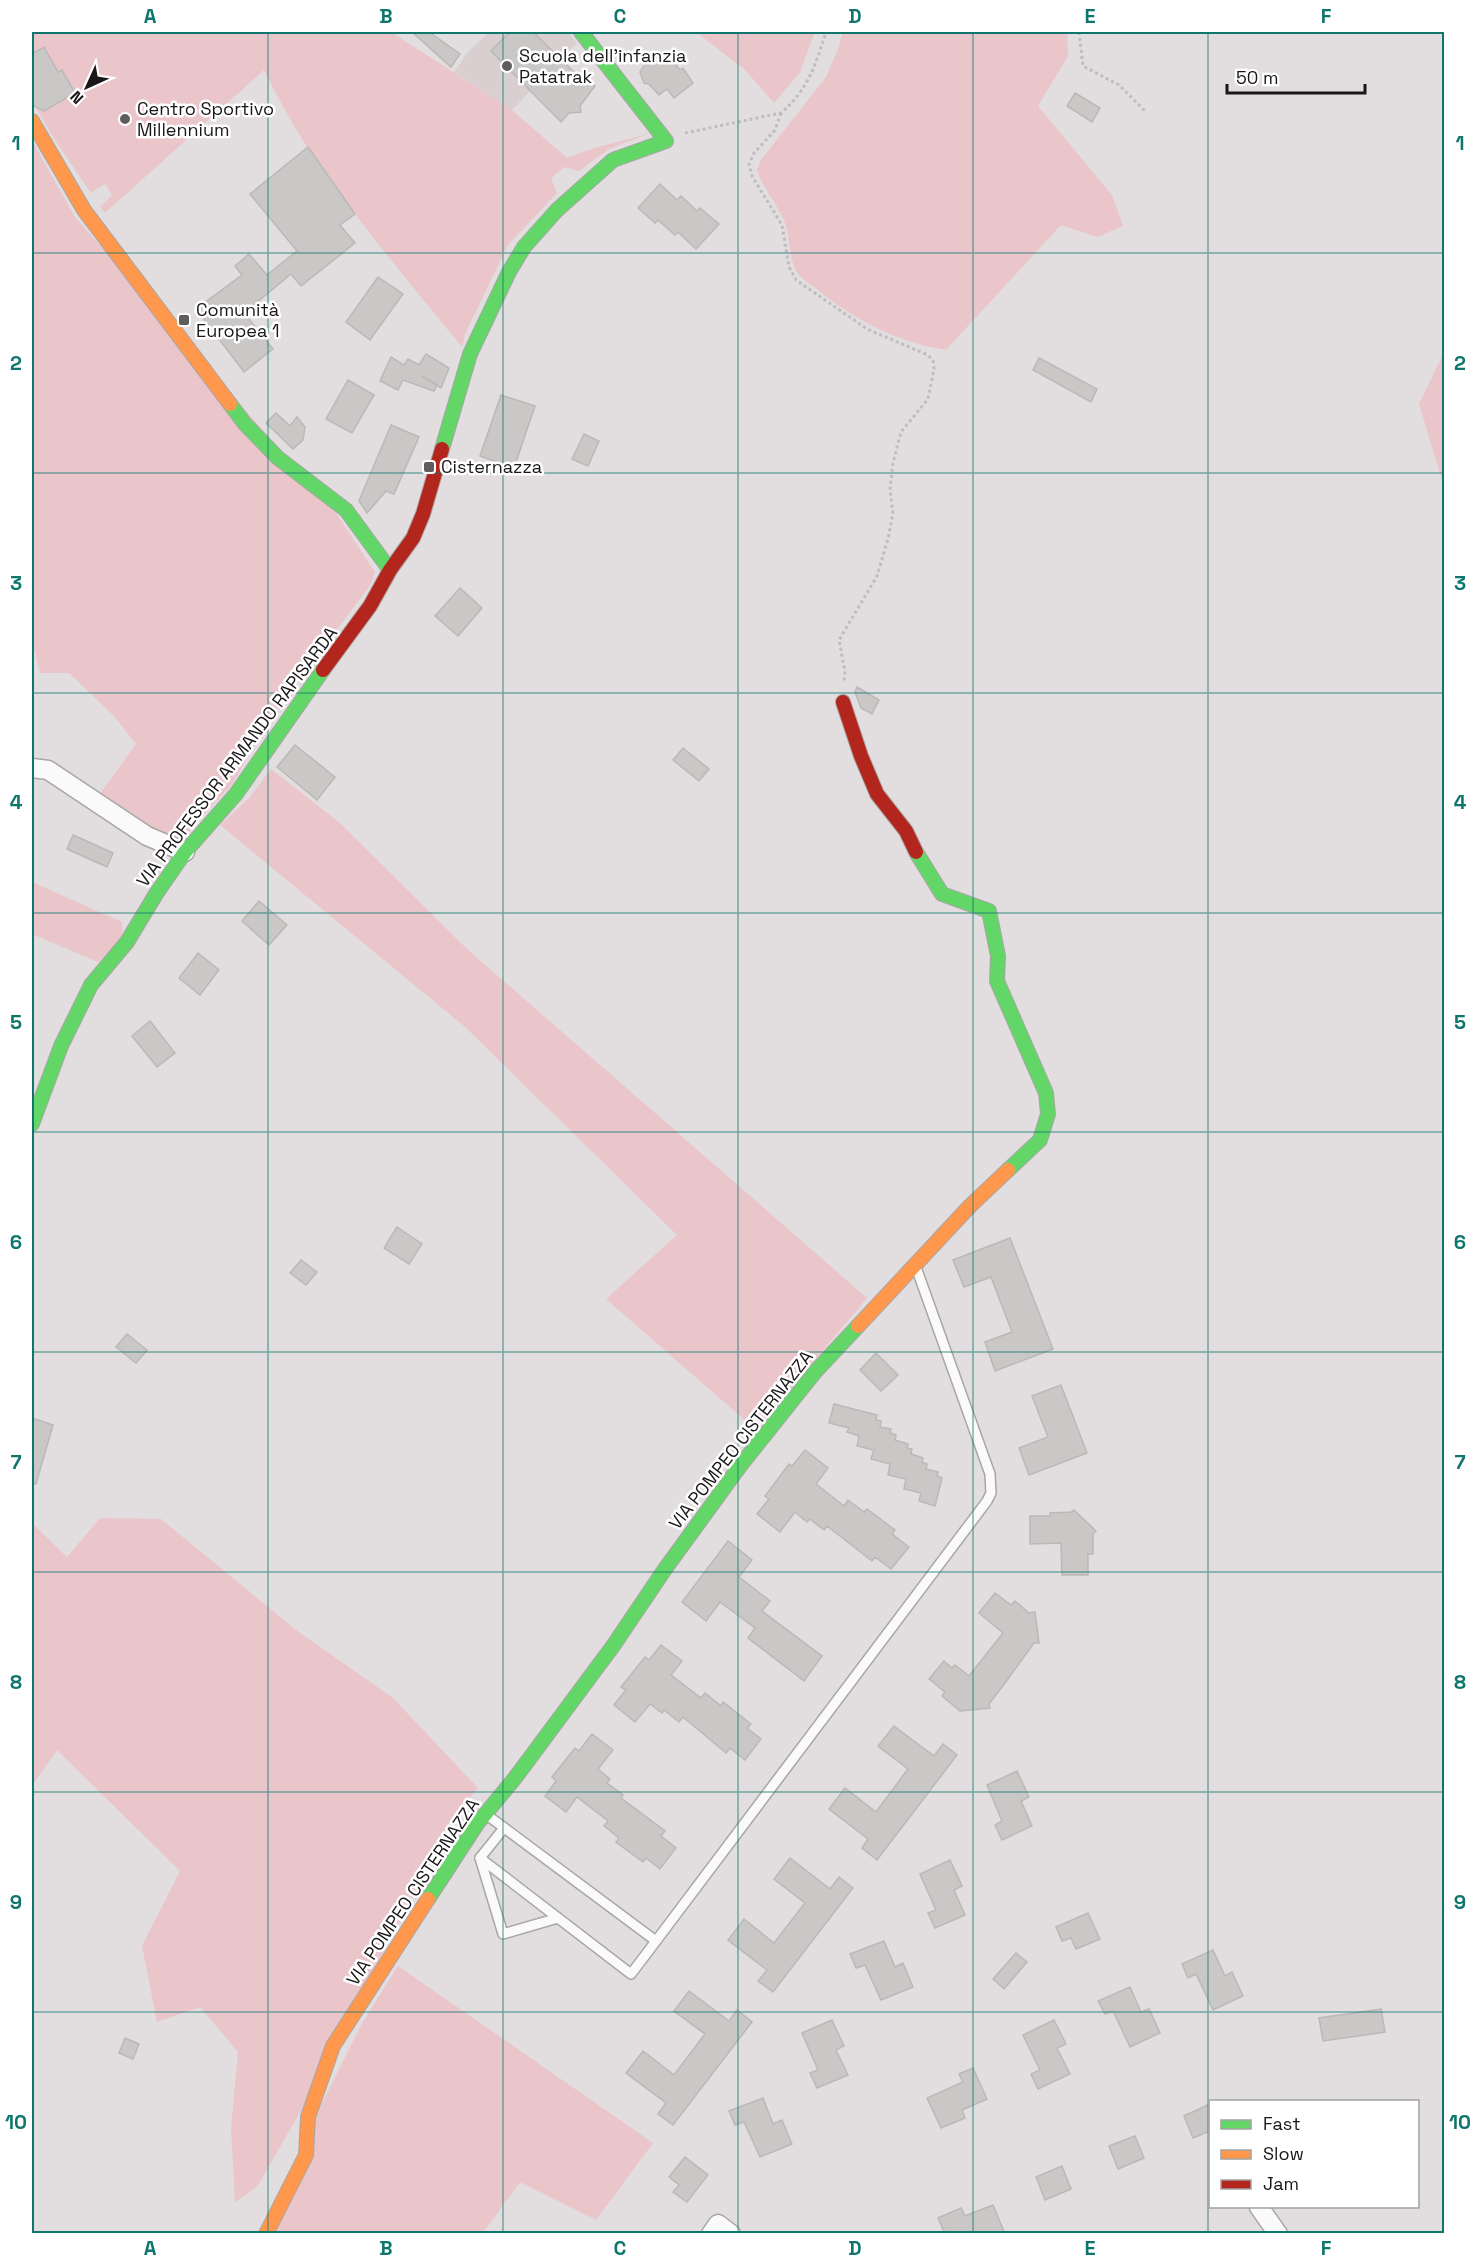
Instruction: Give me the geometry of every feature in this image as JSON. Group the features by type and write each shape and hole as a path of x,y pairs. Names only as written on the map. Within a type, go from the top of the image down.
{"street":[{"path":"581,32 666,141"},
{"path":"32,121 84,210 245,424 278,458 346,510 390,570"},
{"name":"VIA PROFESSOR ARMANDO RAPISARDA","path":"32,1124 61,1046 91,985 128,942 156,894 185,852 236,794 370,606 390,570 413,538 423,514 470,354 509,272 524,247 557,210 613,160 666,141"},
{"name":"VIA POMPEO CISTERNAZZA","path":"266,2234 306,2155 308,2116 333,2046 485,1814 515,1778 614,1646 665,1569 748,1456 815,1372 982,1193 1040,1140 1048,1114 1046,1093 997,981 998,956 989,911 942,894 925,869 906,831 878,794 861,756 843,702"},
{"path":"32,768 48,770 147,837 185,852"},
{"path":"1260,2208 1278,2234"},
{"path":"711,2234 718,2224 731,2234"}],"lane":[{"path":"480,1858 631,1974 987,1501 991,1493 990,1474 914,1264"},
{"path":"485,1814 656,1941"},
{"path":"480,1858 504,1828"},
{"path":"480,1858 503,1934 558,1918"}],"path":[{"path":"826,32 813,72 793,102 781,113 775,130 754,153 749,164 752,177 782,225 789,267 796,280 867,329 928,355 933,361 934,369 928,399 901,432 893,463 890,490 893,513 876,576 839,640 845,672 843,702"},
{"path":"1079,32 1083,66 1119,85 1146,112"},
{"path":"666,141 677,135 781,113"}],"shaded area":[{"path":"32,32 391,32 512,110 567,158 594,148 648,134 609,149 579,171 564,167 551,178 557,193 508,245 465,334 462,347 339,193 297,131 264,70 105,213 100,207 112,195 105,184 91,193 32,101"},
{"name":"Scuola dell'infanzia Patatrak","path":"489,32 568,32 577,43 512,110 454,72 467,53"},
{"path":"696,32 815,32 800,72 774,103 745,70"},
{"path":"843,32 1067,32 1068,56 1038,106 1112,195 1123,226 1097,237 1061,225 946,350 894,336 832,301 797,272 792,261 785,223 757,170 761,160 826,77"},
{"path":"32,140 75,217 336,513 375,572 371,584 266,724 233,783 181,840 143,825 99,795 136,744 113,715 69,673 40,673 32,640"},
{"path":"1444,352 1444,487 1419,404"},
{"path":"271,769 340,823 466,948 867,1298 756,1430 606,1299 677,1235 464,1026 220,825 249,798"},
{"path":"32,882 122,922 123,938 98,962 32,934"},
{"path":"100,1518 161,1519 296,1630 393,1698 478,1788 456,1813 307,2100 257,2187 235,2202 231,2128 238,2052 200,2007 157,2022 142,1946 180,1871 57,1750 32,1786 32,1523 67,1557"},
{"path":"398,1966 653,2143 596,2220 520,2182 483,2233 274,2234 322,2103 361,2025"}],"building":[{"path":"412,32 429,32 460,54 451,67"},
{"path":"510,32 533,32 580,78 581,76 595,86 580,106 581,112 569,113 561,122 491,51"},
{"path":"44,47 58,72 62,70 75,93 44,111 34,106 32,101 32,54"},
{"path":"664,51 680,70 683,68 693,83 674,98 667,89 659,95 649,84 644,83 640,72"},
{"path":"1075,93 1100,108 1092,122 1067,106"},
{"path":"308,147 355,214 340,225 355,243 301,286 291,274 244,313 273,349 244,372 196,309 242,275 235,266 249,254 267,275 297,251 250,194"},
{"path":"660,184 677,200 681,196 697,211 700,208 719,224 696,249 678,232 675,235 658,220 655,223 638,208"},
{"path":"378,277 403,294 370,340 346,322"},
{"path":"426,354 449,368 441,388 437,385 434,391 403,380 398,390 380,381 391,357 404,365 408,359 419,365"},
{"path":"1039,358 1097,389 1091,402 1033,370"},
{"path":"348,380 374,395 352,433 326,419"},
{"path":"501,395 535,406 514,468 480,456"},
{"path":"276,413 290,426 297,417 305,427 303,440 293,449 266,423"},
{"path":"391,425 419,437 394,494 386,491 367,513 359,501"},
{"path":"584,434 599,441 588,466 572,459"},
{"path":"460,588 482,608 458,636 435,616"},
{"path":"857,687 879,700 872,714 861,708 855,692"},
{"path":"295,745 335,777 317,800 277,767"},
{"path":"683,748 709,769 699,781 673,760"},
{"path":"73,835 113,853 107,867 67,849"},
{"path":"259,901 287,925 269,945 242,921"},
{"path":"198,953 219,970 200,995 179,978"},
{"path":"150,1021 175,1053 157,1067 132,1036"},
{"path":"397,1227 422,1244 409,1264 384,1248"},
{"path":"1010,1238 1053,1349 995,1371 985,1342 1012,1332 991,1277 964,1287 953,1260"},
{"path":"301,1260 317,1272 306,1285 290,1273"},
{"path":"127,1334 147,1350 136,1363 116,1347"},
{"path":"876,1353 898,1375 881,1391 860,1370"},
{"path":"1061,1385 1087,1453 1029,1475 1019,1448 1048,1437 1032,1396"},
{"path":"834,1404 877,1415 876,1420 881,1421 880,1427 891,1429 890,1433 896,1435 895,1440 908,1444 907,1448 912,1449 911,1454 923,1458 922,1462 927,1464 926,1469 938,1472 937,1476 942,1478 935,1506 919,1501 921,1493 904,1489 906,1479 888,1475 890,1464 871,1459 874,1450 857,1446 859,1436 847,1432 849,1428 829,1423"},
{"path":"32,1418 53,1425 36,1484 32,1484"},
{"path":"805,1450 828,1468 816,1484 844,1506 848,1500 864,1512 867,1509 895,1530 892,1534 909,1547 891,1569 875,1557 872,1561 827,1526 824,1530 810,1519 807,1522 795,1512 780,1532 757,1514 769,1499 765,1496 789,1464 792,1466"},
{"path":"1074,1510 1096,1531 1093,1534 1093,1554 1088,1554 1088,1575 1062,1575 1061,1543 1030,1544 1030,1516 1050,1516 1050,1513"},
{"path":"728,1541 752,1560 739,1577 770,1601 762,1611 822,1656 804,1681 748,1638 755,1628 720,1602 706,1621 682,1602"},
{"path":"995,1593 1011,1605 1015,1601 1029,1613 1035,1612 1039,1643 1034,1643 989,1704 990,1708 960,1711 942,1696 945,1692 929,1679 944,1661 952,1668 955,1665 969,1676 1003,1633 979,1613"},
{"path":"661,1645 682,1661 671,1675 701,1698 705,1693 721,1706 723,1702 751,1724 747,1728 761,1739 745,1760 730,1748 726,1753 683,1717 679,1722 664,1710 662,1713 650,1704 635,1722 614,1705 626,1690 621,1687 645,1657 649,1660"},
{"path":"894,1726 934,1756 943,1744 957,1755 877,1860 862,1848 868,1839 829,1809 845,1788 876,1812 908,1769 878,1746"},
{"path":"592,1734 613,1750 598,1769 610,1779 607,1783 623,1795 621,1798 665,1831 661,1836 676,1848 660,1869 646,1858 643,1862 616,1842 619,1838 604,1826 608,1821 577,1797 566,1812 545,1796 556,1781 552,1777 575,1748 579,1751"},
{"path":"1017,1771 1029,1797 1021,1801 1032,1826 1002,1840 995,1825 1002,1821 987,1785"},
{"path":"790,1858 830,1889 839,1877 853,1888 773,1992 758,1981 767,1970 728,1940 744,1919 774,1943 805,1903 774,1879"},
{"path":"950,1860 962,1886 954,1890 965,1915 935,1928 928,1913 936,1910 920,1874"},
{"path":"1088,1913 1100,1939 1076,1949 1071,1938 1062,1941 1056,1927"},
{"path":"884,1941 895,1967 903,1963 913,1987 881,2000 865,1965 856,1968 850,1954"},
{"path":"1213,1950 1225,1976 1232,1972 1243,1996 1213,2010 1196,1974 1188,1978 1182,1964"},
{"path":"1016,1953 1027,1962 1004,1989 993,1979"},
{"path":"1130,1987 1141,2012 1149,2009 1160,2033 1130,2047 1113,2011 1105,2014 1098,2001"},
{"path":"689,1991 729,2021 737,2010 752,2022 673,2125 658,2114 666,2103 626,2073 643,2051 674,2075 705,2034 674,2011"},
{"path":"1381,2009 1385,2032 1323,2041 1319,2018"},
{"path":"832,2020 844,2046 836,2050 848,2075 817,2088 810,2073 818,2070 802,2033"},
{"path":"1054,2020 1066,2044 1057,2048 1070,2074 1038,2089 1031,2074 1040,2070 1023,2035"},
{"path":"125,2038 139,2044 133,2059 119,2053"},
{"path":"973,2068 987,2099 962,2110 965,2118 941,2128 927,2098 963,2082 959,2074"},
{"path":"763,2098 773,2124 782,2120 792,2144 760,2157 744,2122 735,2125 729,2111"},
{"path":"1209,2104 1209,2131 1193,2138 1184,2116"},
{"path":"1135,2136 1144,2158 1118,2169 1109,2146"},
{"path":"685,2157 708,2175 687,2202 673,2192 679,2185 669,2177"},
{"path":"1062,2166 1071,2189 1045,2200 1036,2177"},
{"path":"993,2205 1005,2234 945,2234 938,2218 961,2208 965,2216"}],"traffic: fast":[{"path":"442,449 470,354 509,272 524,247 557,210 613,160 666,141 581,32"},
{"path":"230,404 245,424 278,458 346,510 390,570"},
{"path":"32,1124 61,1046 91,985 127,942 185,852 236,794 323,670"},
{"path":"916,852 942,894 989,911 998,956 997,981 1046,1093 1048,1114 1040,1140 1008,1170"},
{"path":"428,1899 477,1824 515,1778 613,1646 665,1569 740,1466 815,1372 858,1326"}],"traffic: slow":[{"path":"32,121 84,210 230,404"},
{"path":"858,1326 970,1206 1008,1170"},
{"path":"266,2234 306,2155 308,2117 333,2046 428,1899"}],"traffic: jam":[{"path":"323,670 370,606 390,570 413,538 423,514 442,449"},
{"path":"843,702 861,756 877,794 906,831 916,852"}],"place":[{"name":"Scuola dell'infanzia Patatrak","path":"507,66"},
{"name":"Centro Sportivo Millennium","path":"125,119"},
{"name":"Comunità Europea 1","path":"184,320"},
{"name":"Cisternazza","path":"429,467"}]}
